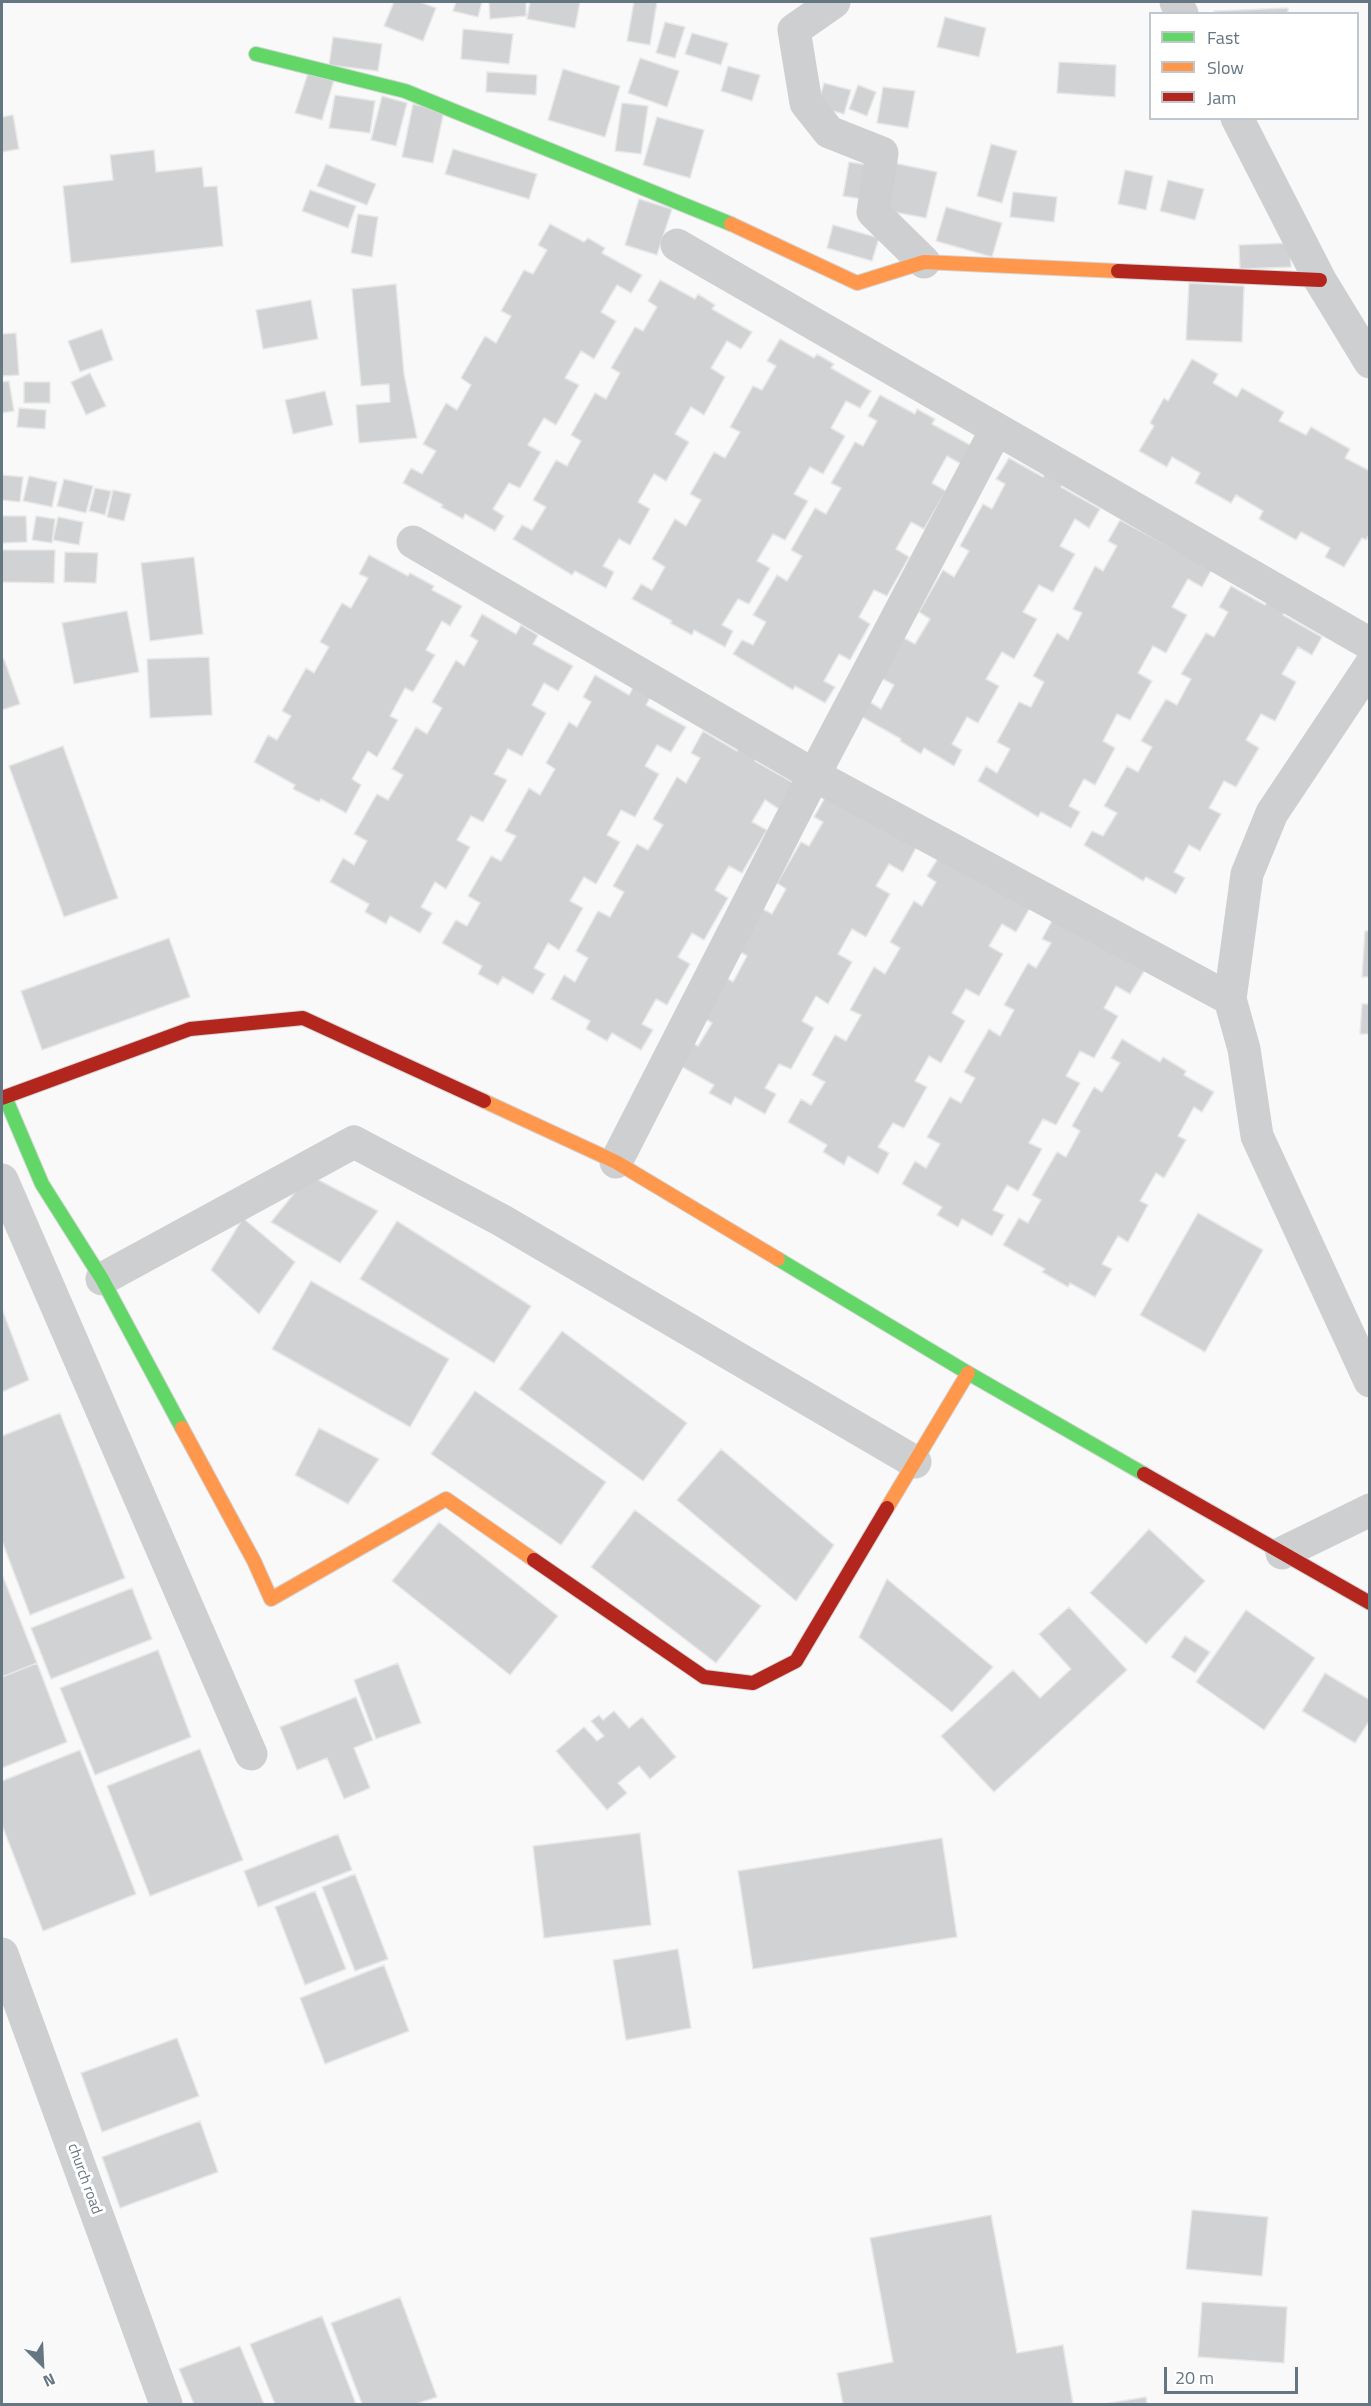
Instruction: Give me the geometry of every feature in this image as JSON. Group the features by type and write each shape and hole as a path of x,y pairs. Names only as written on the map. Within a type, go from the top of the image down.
{"street":[{"path":"834,2 794,30 806,103 829,132 882,153 873,212 924,262"},
{"path":"256,54 405,91 733,225 857,283 924,262 1320,280"},
{"path":"1238,120 1320,280 1370,362"},
{"path":"677,245 1370,644"},
{"path":"616,1162 814,775 996,430"},
{"path":"413,542 814,775 1230,999"},
{"path":"1370,666 1272,813 1247,874 1230,999 1244,1049 1257,1136 1370,1381"},
{"path":"968,1373 796,1661 753,1683 704,1677 446,1500 271,1599 254,1561 102,1280 42,1184 3,1097 190,1029 303,1018 616,1162 968,1373 1370,1603"},
{"path":"102,1280 354,1142 501,1220 915,1462"},
{"path":"2,1180 251,1754"},
{"path":"1282,1553 1370,1510"},
{"name":"church road","path":"2,1954 166,2404"}],"building":[{"path":"394,2 420,2 436,8 423,41 384,26"},
{"path":"456,2 482,2 478,17 453,11"},
{"path":"489,2 526,2 526,16 490,19"},
{"path":"530,2 580,2 575,28 527,19"},
{"path":"634,2 657,2 650,45 627,41"},
{"path":"1288,8 1288,12 1214,11"},
{"path":"945,17 986,28 979,57 937,47"},
{"path":"665,22 685,27 675,58 656,53"},
{"path":"463,29 513,34 509,64 461,59"},
{"path":"692,33 728,43 721,65 685,54"},
{"path":"333,37 382,44 378,71 329,65"},
{"path":"640,58 679,71 667,107 628,93"},
{"path":"1059,62 1116,65 1115,97 1057,93"},
{"path":"728,66 760,75 752,101 721,91"},
{"path":"563,69 620,86 605,137 548,120"},
{"path":"487,72 537,75 536,95 486,92"},
{"path":"308,73 334,80 322,120 295,113"},
{"path":"824,83 851,90 844,114 817,107"},
{"path":"858,85 876,92 867,116 849,109"},
{"path":"883,87 915,91 908,128 877,123"},
{"path":"335,95 375,101 370,133 329,128"},
{"path":"382,96 407,103 396,146 371,140"},
{"path":"622,103 648,106 641,154 615,151"},
{"path":"413,104 444,111 433,163 402,157"},
{"path":"13,115 19,149 2,152 2,117"},
{"path":"657,117 704,130 690,178 643,165"},
{"path":"991,144 1017,151 1002,203 977,196"},
{"path":"453,149 537,174 529,199 445,174"},
{"path":"154,150 156,172 202,167 204,187 217,186 223,246 71,263 63,186 113,180 110,155"},
{"path":"849,162 875,166 868,200 843,196"},
{"path":"894,163 937,172 926,218 883,210"},
{"path":"326,164 376,184 367,205 317,186"},
{"path":"1125,170 1153,176 1146,210 1118,204"},
{"path":"1168,180 1204,189 1195,220 1160,211"},
{"path":"310,190 356,206 348,228 302,211"},
{"path":"1013,192 1057,197 1054,222 1010,217"},
{"path":"639,199 672,209 657,255 625,245"},
{"path":"946,207 1002,223 992,257 936,241"},
{"path":"358,214 378,217 372,257 351,253"},
{"path":"550,224 584,242 588,238 605,248 602,253 642,275 631,293 617,285 601,312 616,321 594,359 581,351 565,378 579,385 556,425 544,418 528,445 541,452 520,488 509,483 493,509 504,516 495,531 465,514 463,519 403,483 411,468 422,474 436,451 423,444 446,403 457,410 471,385 461,378 485,336 496,343 511,316 501,311 524,270 533,274 547,250 538,245"},
{"path":"833,225 879,238 872,261 827,248"},
{"path":"1290,243 1291,267 1240,269 1239,245"},
{"path":"660,280 695,299 698,294 715,305 712,309 752,332 741,349 727,341 711,368 725,377 704,415 691,407 675,434 689,442 666,481 654,474 638,502 650,509 630,545 619,539 603,566 614,572 606,588 575,571 572,575 513,539 522,525 532,530 546,507 533,500 556,460 567,466 581,441 571,435 595,393 606,399 620,373 611,368 635,327 643,331 657,307 648,301"},
{"path":"1189,283 1244,286 1242,342 1186,340"},
{"path":"396,284 404,374 417,438 359,443 356,405 390,402 389,384 361,386 352,289"},
{"path":"311,300 318,339 263,349 256,310"},
{"path":"102,329 113,360 80,372 68,341"},
{"path":"16,333 19,375 2,376 2,334"},
{"path":"780,339 814,358 817,354 834,364 831,368 871,391 860,408 846,401 831,428 845,436 823,474 810,467 794,494 808,501 785,540 773,534 757,561 770,568 749,604 738,599 722,625 733,631 725,647 694,630 692,635 632,599 641,584 652,590 665,567 652,559 675,519 686,526 701,500 690,494 714,452 725,458 740,432 730,427 753,386 762,390 776,366 767,361"},
{"path":"1192,359 1218,374 1213,383 1237,397 1242,388 1284,412 1279,421 1306,435 1311,427 1350,449 1345,458 1370,471 1370,534 1366,540 1362,538 1344,567 1325,557 1330,548 1301,532 1296,540 1259,519 1263,511 1236,495 1231,503 1195,483 1200,473 1172,457 1167,467 1139,451 1154,426 1150,423 1164,398 1168,401"},
{"path":"90,373 106,406 86,415 71,382"},
{"path":"9,381 14,411 2,413 2,382"},
{"path":"24,382 50,382 50,403 24,403"},
{"path":"325,391 333,425 293,434 285,400"},
{"path":"880,395 915,414 917,409 935,419 932,424 972,446 961,464 947,456 932,483 946,491 924,529 911,522 896,549 909,557 887,596 874,590 859,617 870,624 850,660 839,654 824,681 835,687 825,703 795,686 793,690 733,654 742,640 753,645 766,622 753,615 777,575 787,581 802,556 791,550 815,508 826,514 841,488 831,483 855,442 863,446 877,421 868,416"},
{"path":"19,408 46,410 45,429 17,427"},
{"path":"1009,458 1043,477 1046,472 1063,482 1061,487 1100,509 1089,528 1075,519 1060,546 1075,554 1053,592 1039,585 1023,612 1037,619 1014,659 1002,652 986,679 999,686 978,723 967,717 952,744 962,750 954,766 924,748 921,754 900,741 901,739 862,717 870,702 881,709 894,685 881,678 904,638 915,644 930,619 919,612 943,570 954,577 969,551 960,546 983,504 992,509 1005,484 996,479"},
{"path":"2,475 23,477 20,502 2,500"},
{"path":"29,476 57,482 52,507 23,501"},
{"path":"64,479 93,486 86,513 57,506"},
{"path":"95,488 111,491 105,515 89,511"},
{"path":"113,490 131,494 124,521 107,517"},
{"path":"2,516 26,516 27,542 2,543"},
{"path":"36,516 55,519 52,543 32,540"},
{"path":"58,517 83,522 79,545 53,540"},
{"path":"1120,520 1212,569 1202,587 1188,579 1172,607 1187,615 1166,653 1153,646 1138,673 1152,681 1130,720 1117,714 1103,741 1115,748 1095,785 1084,779 1069,806 1080,812 1071,828 1041,812 1038,817 978,781 986,766 997,773 1010,749 997,742 1019,702 1031,707 1044,682 1033,676 1057,633 1068,640 1082,613 1073,609 1095,566 1103,571 1117,546 1108,541"},
{"path":"2,550 55,550 54,583 2,582"},
{"path":"65,552 98,553 96,583 64,582"},
{"path":"369,555 408,576 410,573 434,586 432,590 462,606 450,626 442,621 426,650 435,655 413,692 405,688 390,716 398,720 377,757 368,751 352,779 361,785 346,813 321,799 319,802 293,789 295,785 254,762 268,735 277,740 291,716 282,711 306,668 314,673 329,647 320,642 342,603 351,608 368,578 359,574"},
{"path":"194,557 203,634 150,641 141,563"},
{"path":"1231,586 1265,605 1268,601 1286,610 1283,615 1322,637 1312,655 1298,647 1282,674 1296,682 1275,721 1261,714 1246,740 1259,748 1236,787 1224,781 1209,808 1221,814 1200,851 1189,845 1174,872 1185,878 1176,894 1146,877 1143,881 1084,845 1092,831 1103,836 1117,813 1104,806 1127,766 1138,772 1152,747 1141,741 1166,699 1177,705 1191,679 1181,674 1206,633 1214,637 1228,612 1219,607"},
{"path":"127,611 139,672 74,684 62,623"},
{"path":"482,614 516,634 521,625 538,635 533,644 573,666 558,691 544,683 532,705 546,713 522,756 508,749 494,774 507,780 483,822 471,816 457,840 470,847 446,889 435,882 421,907 432,913 420,933 390,916 386,924 365,912 369,904 330,882 343,858 354,865 367,841 354,834 377,794 388,800 403,775 392,769 416,727 427,734 442,708 432,702 456,660 464,666 478,641 470,636"},
{"path":"209,657 212,715 150,718 147,659"},
{"path":"4,659 20,704 2,710 2,660"},
{"path":"595,675 629,695 634,686 651,696 646,705 686,727 671,752 657,745 645,766 659,774 635,817 621,810 607,835 620,842 596,884 584,877 570,901 583,908 559,950 548,943 534,968 545,974 533,994 503,977 498,985 478,974 482,966 442,943 456,920 467,926 480,903 468,896 491,856 501,861 516,836 505,831 529,788 540,795 555,769 546,763 569,722 577,727 591,702 583,697"},
{"path":"703,731 737,751 742,742 759,752 755,761 794,783 779,809 765,800 752,822 767,830 742,873 729,866 715,890 728,898 704,940 692,933 678,957 690,964 667,1005 656,999 642,1024 653,1030 641,1050 612,1033 607,1041 586,1029 590,1021 551,999 564,975 575,982 588,958 576,951 598,911 610,917 624,892 613,886 637,844 648,850 663,825 653,819 677,777 686,783 700,758 691,753"},
{"path":"63,746 118,898 64,917 9,766"},
{"path":"826,796 917,846 903,872 889,864 876,886 890,894 866,937 852,929 838,954 852,962 828,1004 816,996 802,1021 814,1028 791,1069 779,1064 765,1088 776,1094 765,1114 735,1097 731,1105 709,1093 714,1085 675,1063 688,1040 698,1046 712,1023 699,1015 722,975 733,982 747,956 737,950 761,908 772,914 786,889 777,883 801,842 809,846 823,822 814,817"},
{"path":"940,855 1031,906 1016,932 1002,924 989,946 1003,954 979,996 966,989 952,1013 965,1021 941,1063 929,1056 915,1081 927,1087 904,1128 893,1123 878,1147 889,1153 878,1174 848,1156 844,1165 823,1152 827,1145 788,1122 801,1099 811,1105 825,1082 812,1075 835,1035 846,1041 861,1015 850,1010 874,967 885,974 900,948 890,942 914,901 922,906 936,882 927,876"},
{"path":"1054,917 1146,968 1130,994 1116,986 1104,1008 1118,1016 1094,1058 1080,1051 1066,1076 1080,1083 1056,1125 1043,1119 1029,1143 1042,1149 1018,1191 1007,1185 993,1210 1004,1215 992,1236 962,1219 958,1227 937,1215 942,1207 902,1184 915,1161 926,1168 940,1144 927,1137 950,1097 961,1103 975,1078 964,1072 989,1029 1000,1036 1014,1010 1004,1005 1028,963 1036,968 1051,943 1042,939"},
{"path":"1365,931 1370,931 1370,977 1362,977"},
{"path":"169,938 190,997 42,1050 21,991"},
{"path":"1362,1004 1370,1004 1370,1034 1360,1034"},
{"path":"1122,1039 1160,1062 1163,1057 1186,1071 1184,1075 1214,1092 1202,1112 1194,1107 1178,1136 1186,1140 1164,1178 1156,1173 1140,1201 1148,1205 1128,1242 1118,1236 1102,1264 1112,1269 1095,1297 1070,1283 1068,1287 1042,1272 1045,1269 1003,1245 1019,1218 1028,1223 1041,1200 1032,1195 1057,1152 1066,1157 1080,1131 1072,1126 1094,1087 1102,1092 1120,1063 1111,1058"},
{"path":"309,1175 378,1211 340,1263 271,1222"},
{"path":"1198,1213 1263,1250 1205,1352 1140,1315"},
{"path":"243,1218 295,1262 259,1314 211,1270"},
{"path":"397,1221 531,1306 494,1363 360,1279"},
{"path":"311,1281 449,1359 410,1427 272,1349"},
{"path":"2,1309 29,1380 2,1392"},
{"path":"562,1331 687,1423 643,1481 519,1389"},
{"path":"475,1391 606,1482 561,1545 431,1454"},
{"path":"60,1413 125,1578 30,1615 2,1541 2,1436"},
{"path":"319,1428 379,1459 348,1504 295,1475"},
{"path":"721,1449 834,1545 796,1601 677,1500"},
{"path":"635,1510 761,1606 716,1663 591,1567"},
{"path":"439,1522 558,1616 510,1675 392,1581"},
{"path":"1149,1529 1205,1581 1146,1644 1090,1593"},
{"path":"2,1574 37,1663 2,1677"},
{"path":"887,1579 993,1667 952,1712 859,1637"},
{"path":"132,1588 152,1639 51,1679 31,1628"},
{"path":"1069,1607 1127,1670 994,1792 941,1736 1013,1670 1040,1698 1071,1669 1039,1634"},
{"path":"1246,1610 1315,1658 1264,1730 1196,1682"},
{"path":"1185,1636 1210,1652 1195,1673 1171,1657"},
{"path":"158,1650 191,1737 95,1775 60,1688"},
{"path":"37,1663 67,1742 2,1768 2,1677"},
{"path":"398,1663 421,1723 376,1739 354,1680"},
{"path":"1325,1673 1370,1700 1370,1720 1355,1743 1302,1711"},
{"path":"356,1697 373,1740 354,1748 370,1788 344,1799 327,1758 297,1770 280,1727"},
{"path":"614,1711 629,1728 642,1717 676,1757 650,1779 639,1766 618,1783 627,1793 607,1810 556,1751 584,1727 597,1741 604,1736 591,1721 599,1715 603,1720"},
{"path":"200,1749 243,1860 150,1896 107,1786"},
{"path":"80,1750 136,1894 43,1931 2,1825 2,1781"},
{"path":"640,1833 651,1925 544,1938 533,1846"},
{"path":"338,1834 352,1870 258,1907 244,1871"},
{"path":"942,1838 957,1937 753,1969 738,1871"},
{"path":"355,1874 388,1959 355,1971 322,1887"},
{"path":"315,1891 346,1969 305,1985 275,1907"},
{"path":"678,1949 691,2028 626,2040 613,1960"},
{"path":"384,1965 409,2031 325,2064 300,1998"},
{"path":"177,2038 199,2096 102,2132 81,2073"},
{"path":"200,2121 218,2172 120,2208 102,2157"},
{"path":"1192,2210 1268,2217 1262,2276 1186,2269"},
{"path":"991,2215 1017,2353 1063,2345 1073,2404 843,2404 837,2373 893,2362 870,2238"},
{"path":"400,2297 437,2397 416,2404 362,2404 331,2323"},
{"path":"1202,2302 1287,2307 1284,2363 1198,2357"},
{"path":"322,2316 356,2404 275,2404 250,2344"},
{"path":"240,2346 264,2404 194,2404 179,2369"},
{"path":"1146,2397 1147,2404 1103,2404"}],"traffic: fast":[{"path":"256,54 405,91 731,224"},
{"path":"5,1097 42,1184 102,1279 182,1428"},
{"path":"778,1259 968,1373 1144,1474"}],"traffic: slow":[{"path":"731,224 857,283 924,262 1118,271"},
{"path":"484,1101 616,1162 778,1259"},
{"path":"887,1508 968,1373"},
{"path":"182,1428 254,1561 271,1599 446,1499 534,1560"}],"traffic: jam":[{"path":"1118,271 1320,280"},
{"path":"2,1098 190,1029 303,1018 484,1101"},
{"path":"1144,1474 1370,1603"},
{"path":"534,1560 704,1677 753,1683 796,1661 887,1508"}]}
